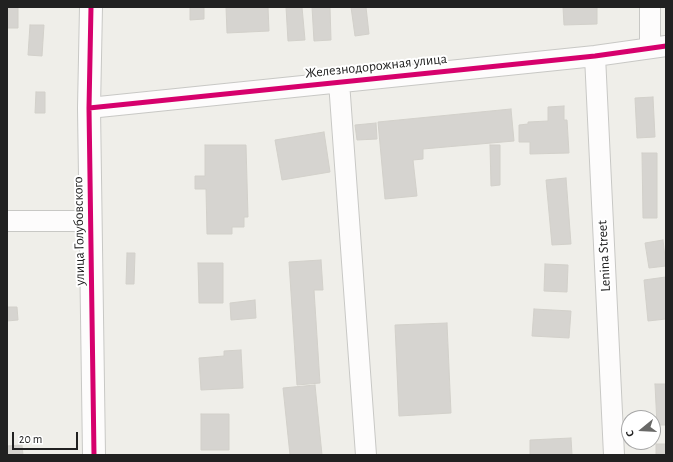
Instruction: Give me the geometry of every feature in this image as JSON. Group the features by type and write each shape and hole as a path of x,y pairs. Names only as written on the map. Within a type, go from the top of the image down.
{"street":[{"name":"улица Голубовского","path":"91,7 89,108 94,455"},
{"path":"650,7 658,47"},
{"name":"Железнодорожная улица","path":"89,108 595,56 658,47"},
{"name":"Lenina Street","path":"595,56 614,455"},
{"path":"339,82 366,455"},
{"path":"7,221 90,221"}],"building":[{"path":"7,7 18,7 18,28 7,28"},
{"path":"190,7 204,7 204,19 190,20"},
{"path":"226,7 268,7 269,31 227,33"},
{"path":"286,7 302,7 305,40 288,41"},
{"path":"312,7 330,7 331,40 314,41"},
{"path":"351,7 366,7 369,34 355,36"},
{"path":"563,7 597,7 597,24 564,25"},
{"path":"30,25 44,25 42,56 28,55"},
{"path":"36,92 45,92 45,113 35,113"},
{"path":"653,97 655,137 637,138 635,98"},
{"path":"564,106 564,120 567,120 569,153 530,154 530,142 519,142 519,125 528,124 528,122 548,121 548,107"},
{"path":"511,109 514,141 423,149 423,159 413,160 417,196 385,199 378,122"},
{"path":"376,123 377,139 357,140 355,125"},
{"path":"324,132 330,172 282,180 275,140"},
{"path":"205,145 246,145 248,217 244,217 244,227 232,227 232,234 207,234 206,189 195,189 195,176 205,176"},
{"path":"490,145 500,145 500,185 491,186"},
{"path":"642,153 657,153 657,218 643,218"},
{"path":"566,178 571,244 552,245 546,180"},
{"path":"663,240 666,266 649,268 645,243"},
{"path":"127,253 135,253 134,284 126,284"},
{"path":"321,260 323,290 314,290 320,383 297,385 289,262"},
{"path":"198,263 223,263 223,303 199,303"},
{"path":"545,264 568,265 567,292 544,291"},
{"path":"666,277 666,319 648,321 644,280"},
{"path":"255,300 256,318 231,320 230,303"},
{"path":"7,307 17,307 18,320 7,321"},
{"path":"534,309 571,311 569,338 532,336"},
{"path":"447,323 451,413 399,416 395,325"},
{"path":"241,350 243,388 201,390 199,358 224,356 224,351"},
{"path":"655,384 666,384 666,425 661,425 661,410 656,410"},
{"path":"315,385 322,455 290,455 283,388"},
{"path":"201,414 229,414 229,450 201,450"},
{"path":"571,438 572,455 530,455 530,440"},
{"path":"661,444 666,444 666,455 656,455 656,450 661,450"},
{"path":"22,445 23,455 7,455 7,446"}],"cycle path":[{"path":"91,7 89,108 94,455"},
{"path":"89,108 595,56 666,46"}]}
